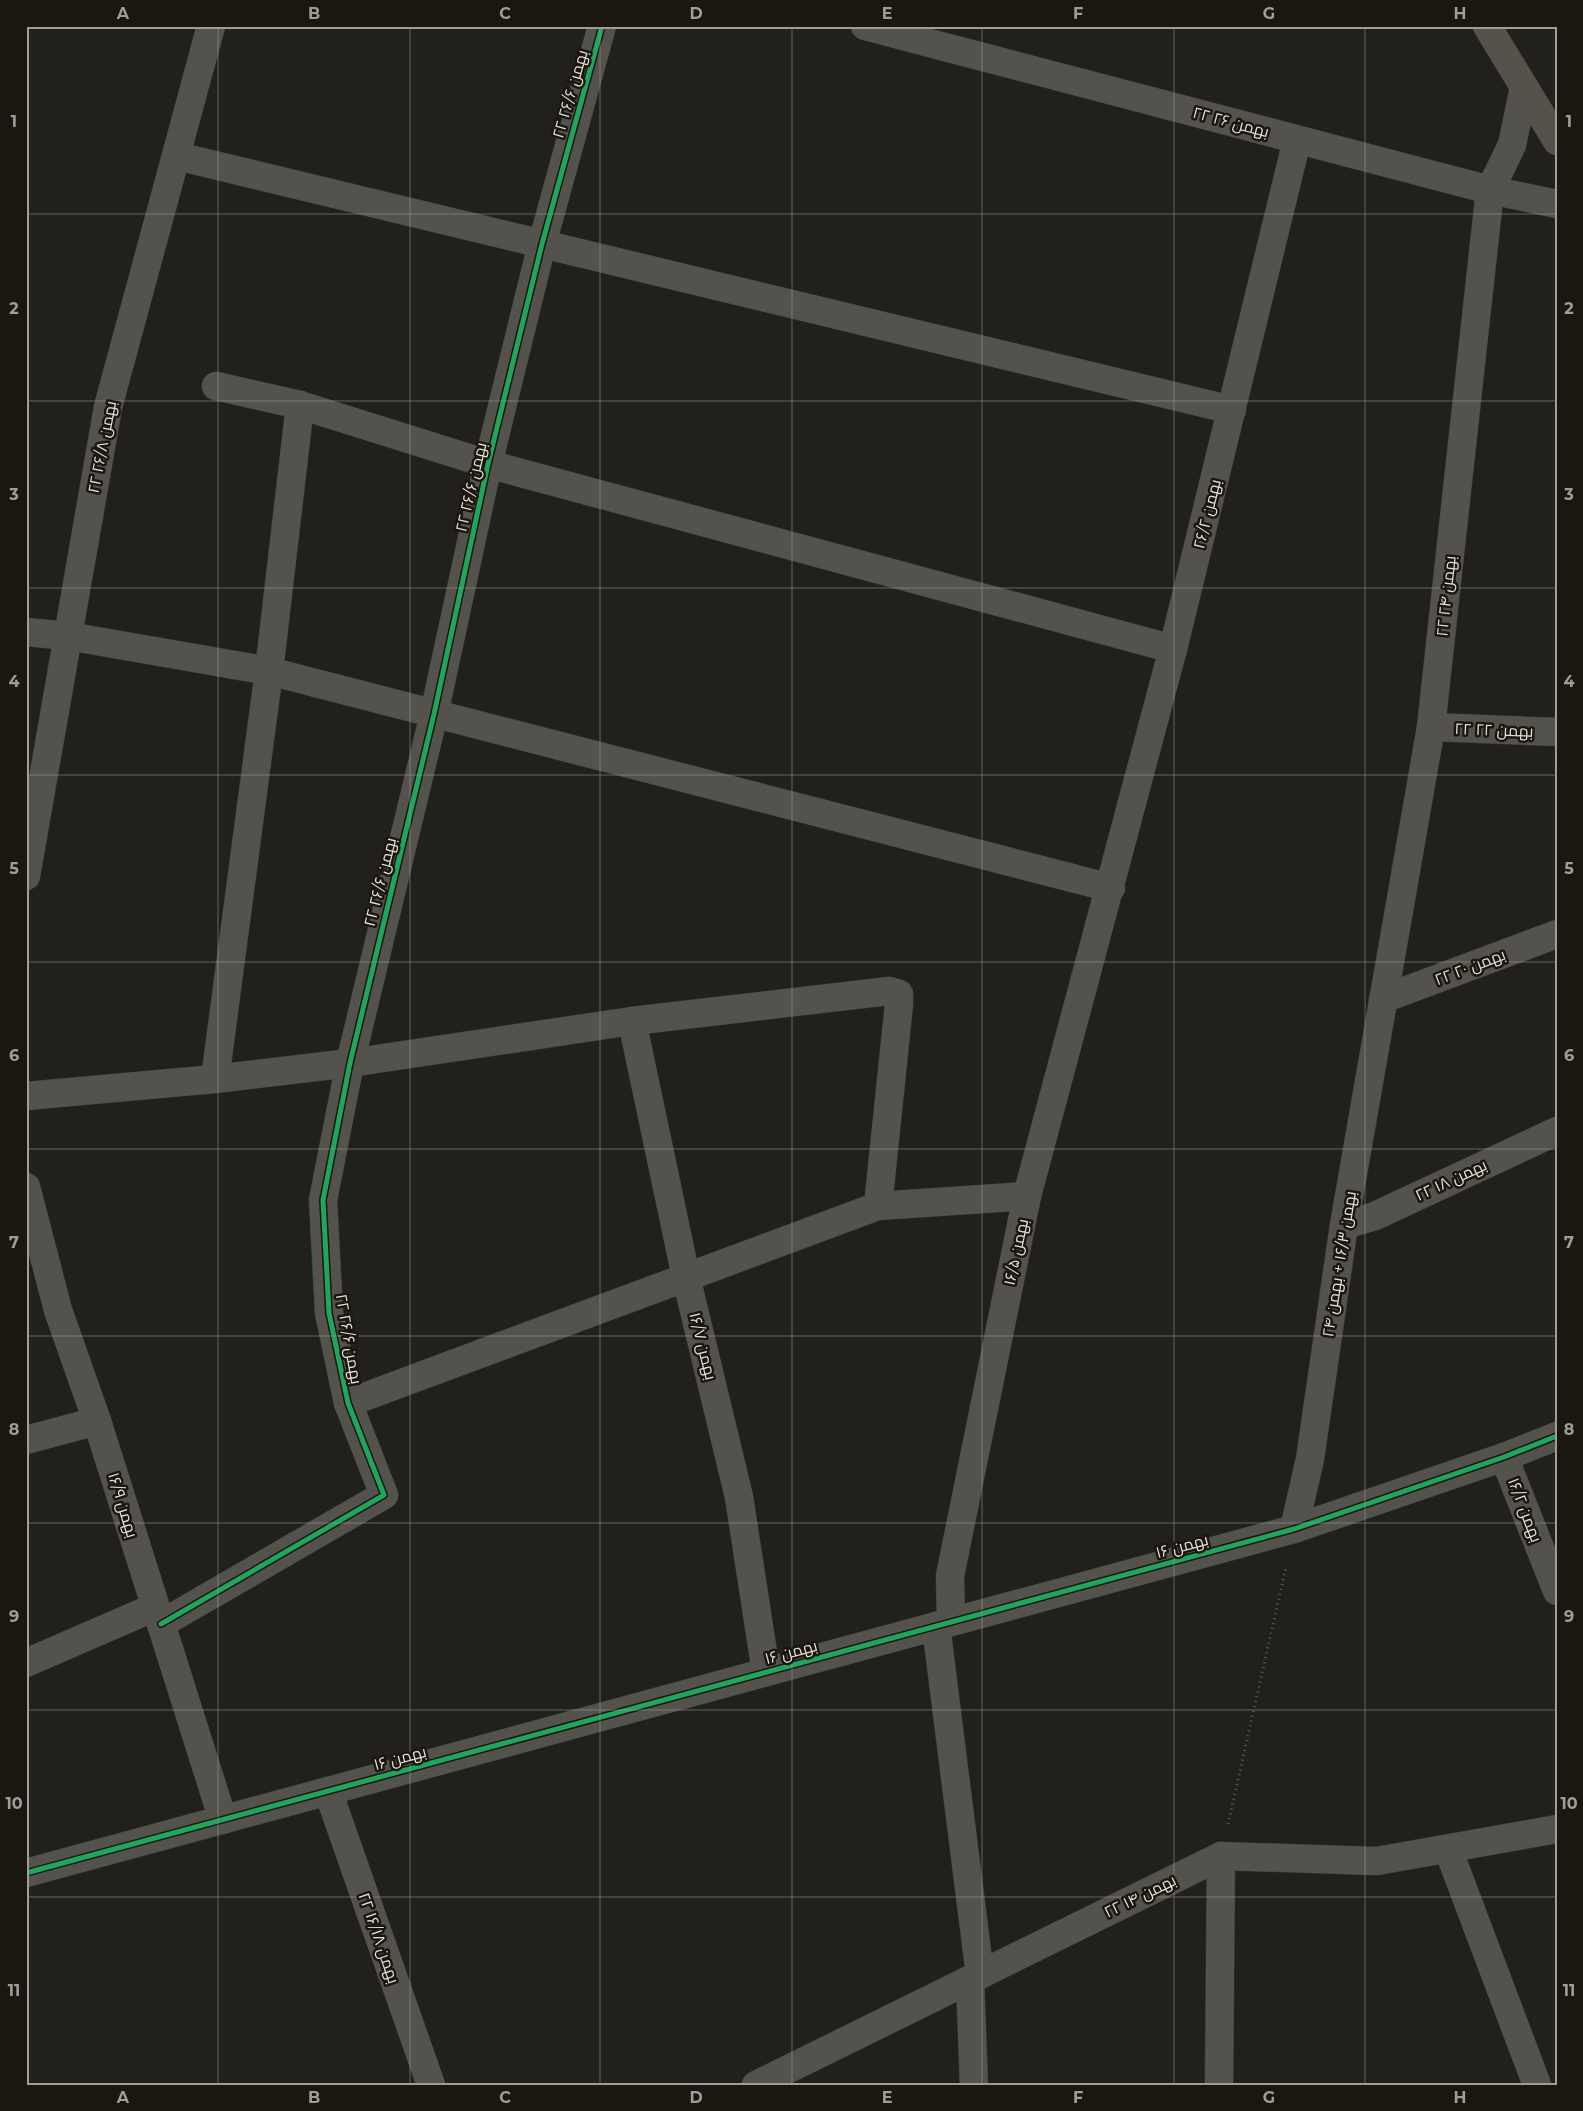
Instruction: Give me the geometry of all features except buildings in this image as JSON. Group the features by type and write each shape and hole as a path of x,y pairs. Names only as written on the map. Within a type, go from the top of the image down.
{"main road":[{"path":"1487,26 1557,141"}],"street":[{"name":"۲۲ بهمن ۲۶/۸","path":"26,876 108,407 211,26"},
{"name":"۲۲ بهمن ۲۶/۶","path":"158,1616 384,1495 348,1403 329,1313 323,1200 350,1063 434,714 488,464 542,244 602,26"},
{"name":"۲۲ بهمن ۲۶","path":"865,26 1490,190 1557,204"},
{"path":"1490,190 1512,144 1524,87"},
{"name":"بهمن ۲۶/۲","path":"1111,888 1173,649 1297,140"},
{"path":"177,156 1232,410"},
{"name":"۲۲ بهمن ۲۴","path":"1383,999 1431,727 1490,190"},
{"path":"216,386 300,404 488,464 1173,649"},
{"path":"215,1079 269,671 300,404"},
{"path":"26,632 68,636 269,671 1111,888"},
{"name":"۲۲ بهمن ۲۲","path":"1431,727 1557,732"},
{"name":"بهمن ۱۶/۵","path":"974,2085 975,1977 944,1624 950,1576 1027,1196 1111,888"},
{"name":"۲۲ بهمن ۲۰","path":"1383,999 1557,934"},
{"path":"26,1096 215,1079 350,1063 632,1021 890,991 898,994 899,1004 878,1206"},
{"name":"بهمن ۱۶/۳ + بهمن ۲۴","path":"1294,1529 1310,1459 1344,1225 1383,999"},
{"name":"بهمن ۱۶/۷","path":"632,1021 686,1278 739,1497 766,1672"},
{"name":"۲۲ بهمن ۱۸","path":"1344,1225 1375,1216 1557,1131"},
{"name":"بهمن ۱۶/۹","path":"26,1188 58,1310 97,1421 224,1820"},
{"path":"348,1403 878,1206 1027,1196"},
{"path":"26,1440 97,1421"},
{"name":"بهمن ۱۶","path":"26,1873 1294,1529 1504,1457 1557,1436"},
{"name":"بهمن ۱۶/۲","path":"1504,1457 1557,1591"},
{"path":"26,1663 158,1616"},
{"name":"۲۲ بهمن ۱۶/۱۸","path":"328,1791 431,2085"},
{"name":"۲۲ بهمن ۱۴","path":"756,2085 1221,1856 1377,1861 1557,1829"},
{"path":"1448,1849 1537,2085"},
{"path":"1219,2085 1221,1856"}],"path":[{"path":"1221,1856 1294,1529"}],"cycle path":[{"path":"161,1624 384,1495 348,1403 329,1313 323,1200 350,1063 434,714 488,464 542,244 602,26"},
{"path":"26,1873 1294,1529 1504,1457 1557,1436"}]}
